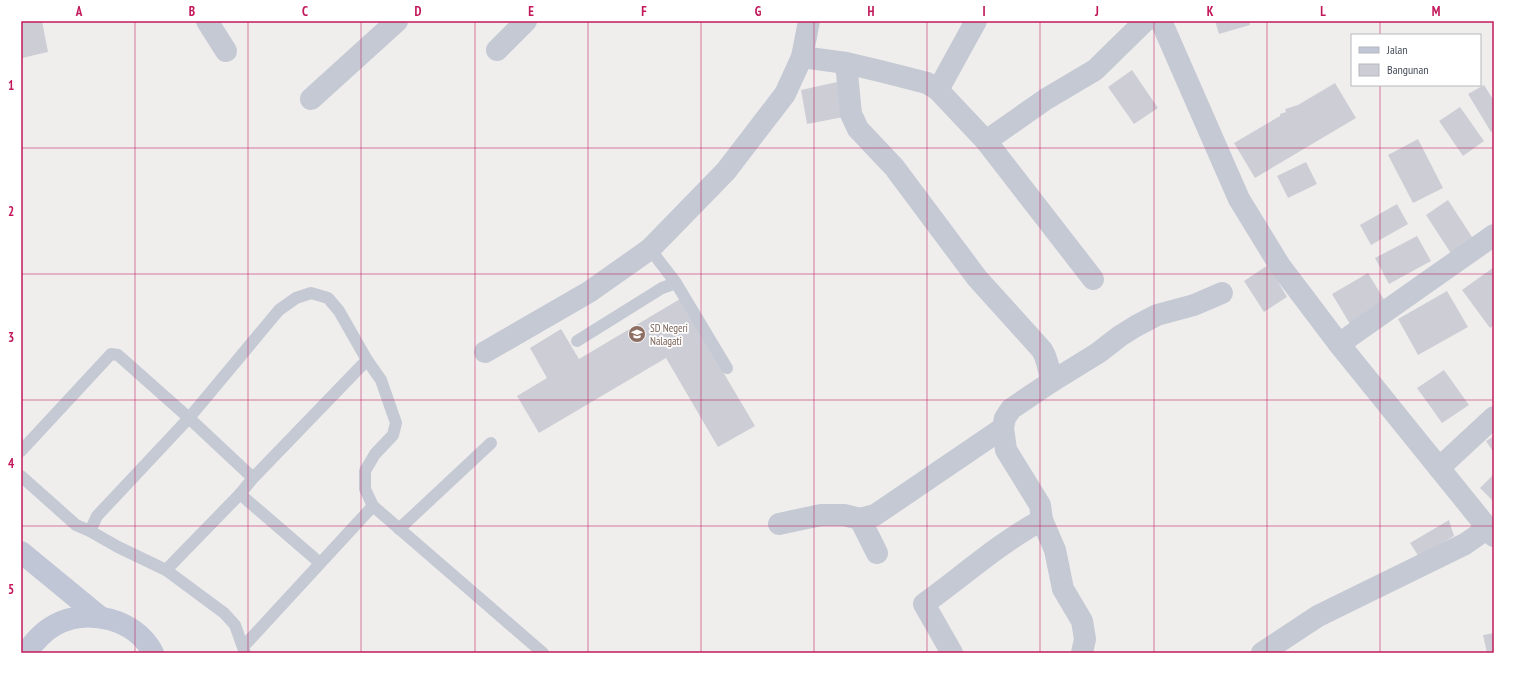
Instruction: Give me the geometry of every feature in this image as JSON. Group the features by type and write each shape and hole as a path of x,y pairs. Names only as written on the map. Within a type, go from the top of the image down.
{"main road":[{"path":"21,552 100,617"},
{"path":"26,653 44,632 70,619 85,616 115,620 129,627 141,636 153,653"}],"street":[{"path":"207,21 226,51"},
{"path":"311,99 397,21"},
{"path":"497,50 526,21"},
{"path":"486,352 589,292 650,250 726,171 785,94 802,57 809,21"},
{"path":"938,90 976,21"},
{"path":"986,141 1046,99 1095,70 1145,21"},
{"path":"1161,21 1239,198 1280,266 1339,344 1491,532 1318,616 1262,653"},
{"path":"802,57 846,63 927,83 938,90 986,141 1093,279"},
{"path":"846,63 851,114 858,129 894,167 977,278 1042,350 1046,358 1051,382"},
{"path":"1339,344 1494,235"},
{"path":"1082,653 1085,639 1082,621 1063,589 1055,550 1042,520 1040,505 1006,450 1003,428 1004,418 1011,409 1098,353 1136,326 1157,316 1194,305 1222,293"},
{"path":"1438,468 1494,417"},
{"path":"779,524 821,515 844,515 860,519 876,515 1003,428"},
{"path":"860,519 877,553"},
{"path":"952,653 924,604 1022,531 1042,520"}],"lane":[{"path":"650,250 676,282 727,368"},
{"path":"577,341 662,288 676,282"},
{"path":"90,531 97,516 189,418 278,310 296,298 312,293 328,298 339,311 367,360 381,380 396,423 393,435 376,454 365,471 365,489 373,506 543,653"},
{"path":"21,451 111,354 118,355 189,418 253,478"},
{"path":"166,570 367,360"},
{"path":"399,529 491,443"},
{"path":"21,476 76,525 166,570 224,613 235,625 245,650 320,563 373,506"},
{"path":"240,494 320,563"}],"building":[{"path":"21,21 42,21 48,52 22,58"},
{"path":"1215,21 1249,21 1250,25 1219,34"},
{"path":"1132,70 1158,108 1134,124 1108,87"},
{"path":"837,82 844,117 807,124 801,90"},
{"path":"1335,83 1356,118 1255,178 1234,143 1280,116 1280,114 1286,112 1285,109 1298,105"},
{"path":"1484,85 1494,101 1494,130 1491,132 1468,94"},
{"path":"1460,107 1484,141 1463,156 1439,121"},
{"path":"1418,139 1443,188 1413,203 1388,155"},
{"path":"1306,162 1317,184 1288,198 1277,176"},
{"path":"1448,200 1474,240 1452,255 1426,215"},
{"path":"1397,204 1408,224 1371,245 1360,225"},
{"path":"1417,236 1431,261 1389,284 1375,258"},
{"path":"1268,265 1287,297 1264,312 1244,281"},
{"path":"1494,267 1494,325 1490,328 1462,290"},
{"path":"1368,273 1389,308 1353,329 1332,294"},
{"path":"1447,291 1468,327 1418,355 1398,319"},
{"path":"680,299 755,426 718,447 666,358 539,433 517,396 547,378 530,348 561,329 579,359"},
{"path":"1444,370 1469,405 1442,423 1417,388"},
{"path":"1494,436 1494,453 1486,441"},
{"path":"1494,474 1494,502 1480,488"},
{"path":"1449,520 1454,536 1419,557 1410,543"},
{"path":"1494,633 1494,653 1487,653 1483,635"}],"place":[{"name":"SD Negeri Nalagati","path":"637,334"}]}
